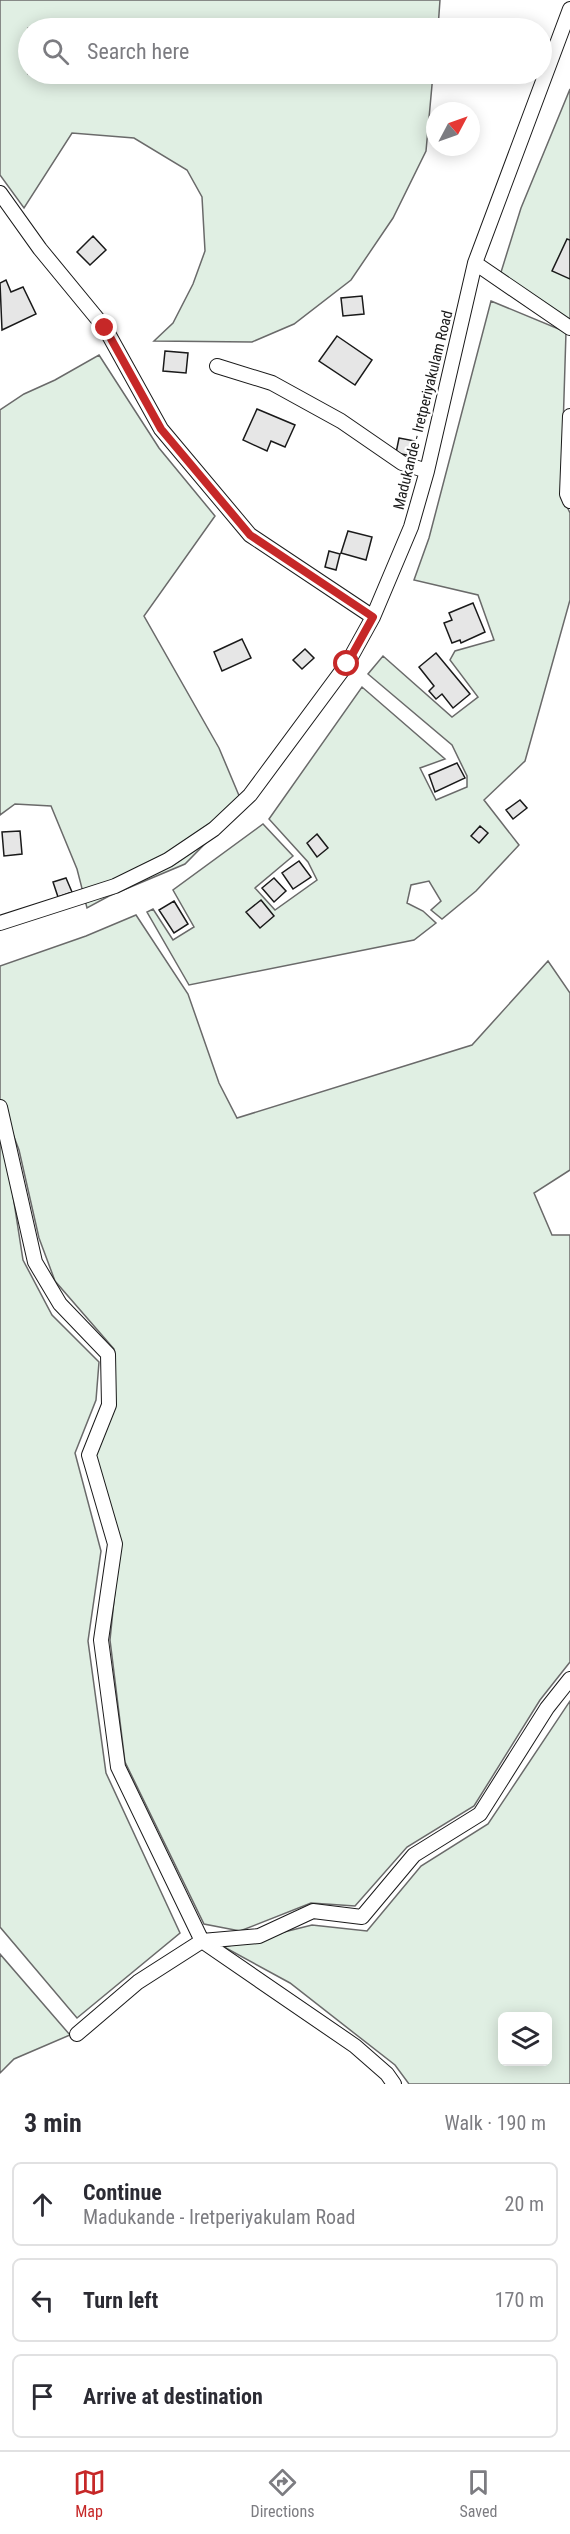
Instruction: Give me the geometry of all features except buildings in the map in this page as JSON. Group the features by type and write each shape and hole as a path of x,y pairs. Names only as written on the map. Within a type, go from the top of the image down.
{"street":[{"name":"Madukande - Iretperiyakulam Road","path":"552,57 570,9"},
{"name":"Madukande - Iretperiyakulam Road","path":"0,923 115,886 168,860 214,829 257,786 347,664 373,617 411,527 427,471 475,263 542,84"},
{"path":"0,193 40,249 105,328 161,429 250,535 373,617"},
{"path":"475,263 570,328"},
{"path":"217,366 272,383 341,421 402,463 427,471"},
{"path":"570,416 567,494 570,501"},
{"path":"0,1107 35,1262 60,1304 108,1354 109,1406 89,1455 115,1544 101,1640 118,1767 202,1941 355,2046 387,2074 394,2084"},
{"path":"77,2034 138,1982 202,1941 260,1936 313,1911 362,1917 414,1855 480,1814 547,1708 570,1679"}],"green space":[{"path":"0,0 440,0 439,18 18,18 18,84 432,84 430,102 426,102 426,151 393,218 351,280 294,324 252,342 154,341 173,323 193,284 205,251 202,197 187,170 134,138 72,133 24,208 0,175"},
{"path":"570,89 570,320 497,285 521,208"},
{"path":"491,301 566,332 561,494 570,513 570,600 525,761 484,800 519,845 476,891 442,919 431,910 441,901 429,881 411,885 407,903 423,911 436,923 414,940 189,985 147,912 153,909 173,940 194,927 173,890 263,824 293,856 255,888 275,910 317,880 308,862 269,819 362,687 445,759 420,768 436,800 467,787 467,776 452,745 368,674 383,656 452,717 478,697 450,660 455,651 494,640 478,595 414,580 429,538"},
{"path":"99,355 159,448 215,516 144,616 219,748 243,805 185,864 109,896 87,908 77,869 51,806 15,804 0,815 0,410 24,394 55,380"},
{"path":"136,915 188,994 219,1083 237,1118 472,1045 548,961 570,993 570,1170 534,1193 552,1235 570,1235 570,1662 540,1700 474,1806 407,1847 355,1906 311,1903 240,1931 204,1924 125,1762 110,1640 120,1541 95,1453 115,1403 114,1349 55,1281 39,1238 19,1150 0,1100 0,966 86,936"},
{"path":"0,1112 23,1260 52,1315 99,1362 96,1400 75,1453 101,1551 88,1641 106,1773 180,1933 77,2018 0,1927"},
{"path":"570,1701 570,2084 409,2084 395,2065 290,1983 224,1947 312,1925 367,1931 421,1866 488,1824"},
{"path":"0,1954 70,2035 14,2059 0,2073"}],"route":[{"path":"105,328 161,429 250,535 373,617 347,664"}]}
